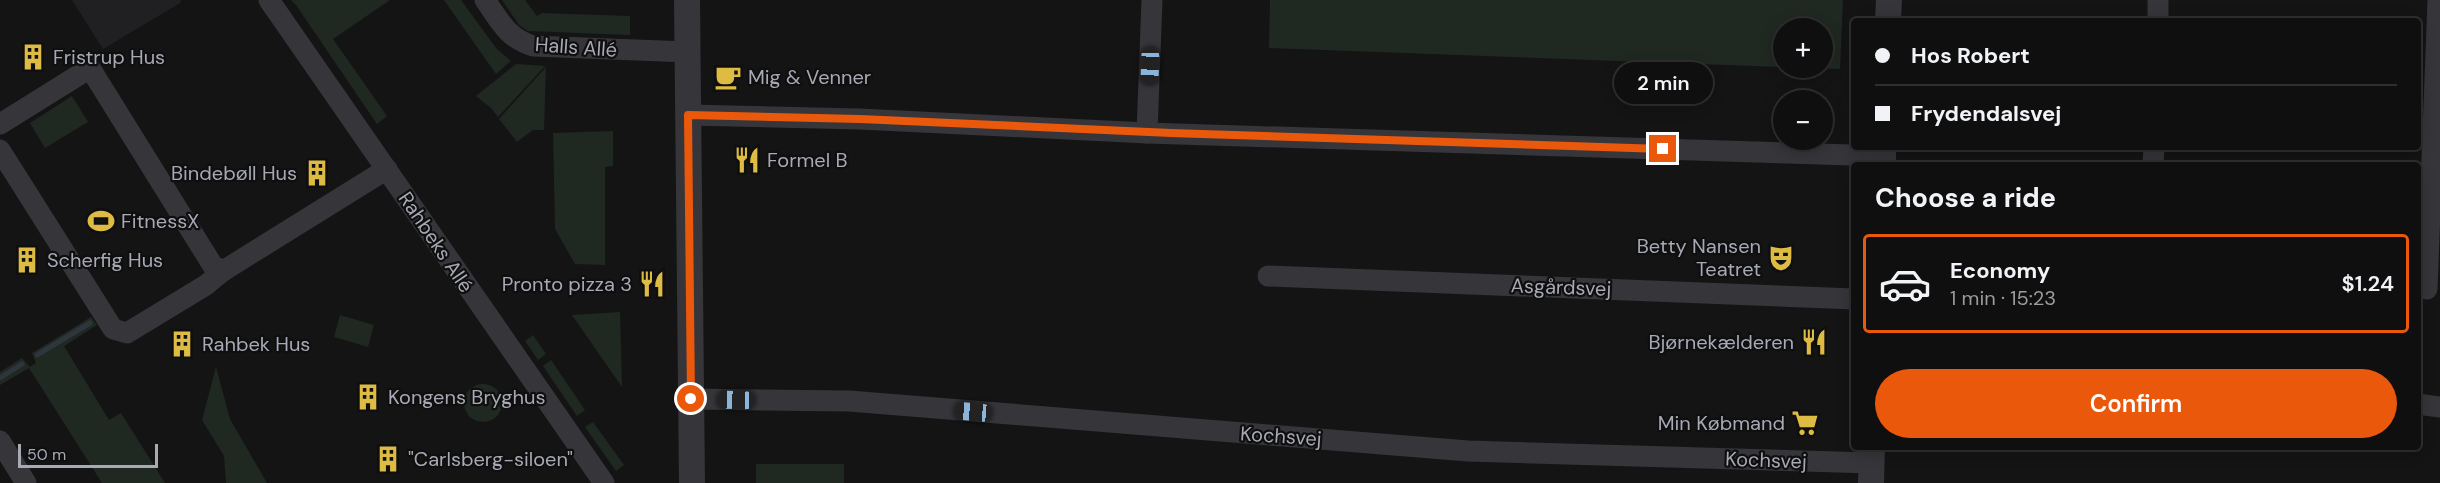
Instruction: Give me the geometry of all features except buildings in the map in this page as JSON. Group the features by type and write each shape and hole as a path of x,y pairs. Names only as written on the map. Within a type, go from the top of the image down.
{"street":[{"name":"Rahbeks Allé","path":"269,0 604,483"},
{"name":"Halls Allé","path":"485,0 508,33 519,42 533,46 688,52"},
{"path":"687,0 692,483"},
{"path":"1147,132 1152,0"},
{"path":"1888,18 1889,0"},
{"path":"2158,0 2158,18"},
{"path":"2427,289 2436,129 2438,0"},
{"path":"0,124 90,68 213,266 223,271"},
{"path":"688,115 860,119 1147,132 1883,156"},
{"path":"0,150 113,329 128,333 387,169"},
{"name":"Asgårdsvej","path":"1268,276 1851,299"},
{"name":"Kochsvej","path":"691,399 849,401 1468,451 1872,464"},
{"path":"2421,404 2440,407"},
{"path":"2,449 26,483"}],"shaded area":[{"path":"72,0 181,0 180,3 103,49"},
{"path":"291,0 390,0 333,39 387,116 377,124 296,5"},
{"path":"444,0 461,0 496,48 511,61 496,74"},
{"path":"502,0 525,0 537,16 542,13 630,16 630,35 528,31 519,25"},
{"path":"1270,0 1843,0 1840,69 1833,69 1833,18 1773,18 1773,67 1269,48"},
{"path":"516,64 545,66 498,117 476,96"},
{"path":"546,67 544,130 533,130 517,142 499,119"},
{"path":"72,96 88,122 45,148 30,123"},
{"path":"613,131 613,166 605,167 605,265 575,264 555,229 553,133"},
{"path":"620,312 622,387 572,315"},
{"path":"340,315 374,325 368,347 334,337"},
{"path":"91,317 97,325 64,346 109,420 121,413 165,483 102,483 29,368 0,385 0,372 22,358 30,367 36,363 32,353"},
{"path":"533,335 546,354 538,360 525,341"},
{"path":"551,360 585,410 577,416 543,366"},
{"path":"216,367 230,419 267,483 226,483 224,456 202,420"},
{"path":"483,384 490,385 496,390 501,396 501,410 496,416 490,421 483,422 476,421 470,416 465,410 464,403 465,396 470,390 476,385"},
{"path":"593,422 624,465 616,471 585,427"},
{"path":"756,464 844,464 844,483 756,483"}],"waterway":[{"path":"37,355 90,323"},
{"path":"0,378 22,364"}],"place":[{"name":"Fristrup Hus","path":"33,57"},
{"name":"Mig & Venner","path":"728,77"},
{"name":"Formel B","path":"747,160"},
{"name":"Bindebøll Hus","path":"317,173"},
{"name":"FitnessX","path":"101,221"},
{"name":"Betty Nansen Teatret","path":"1781,258"},
{"name":"Scherfig Hus","path":"27,260"},
{"name":"Pronto pizza 3","path":"652,284"},
{"name":"Bjørnekælderen","path":"1814,342"},
{"name":"Rahbek Hus","path":"182,344"},
{"name":"Kongens Bryghus","path":"368,397"},
{"name":"Min Købmand","path":"1805,423"},
{"name":"\"Carlsberg-siloen\"","path":"388,459"}],"route":[{"path":"691,399 688,115 860,119 1171,133 1663,149"}]}
